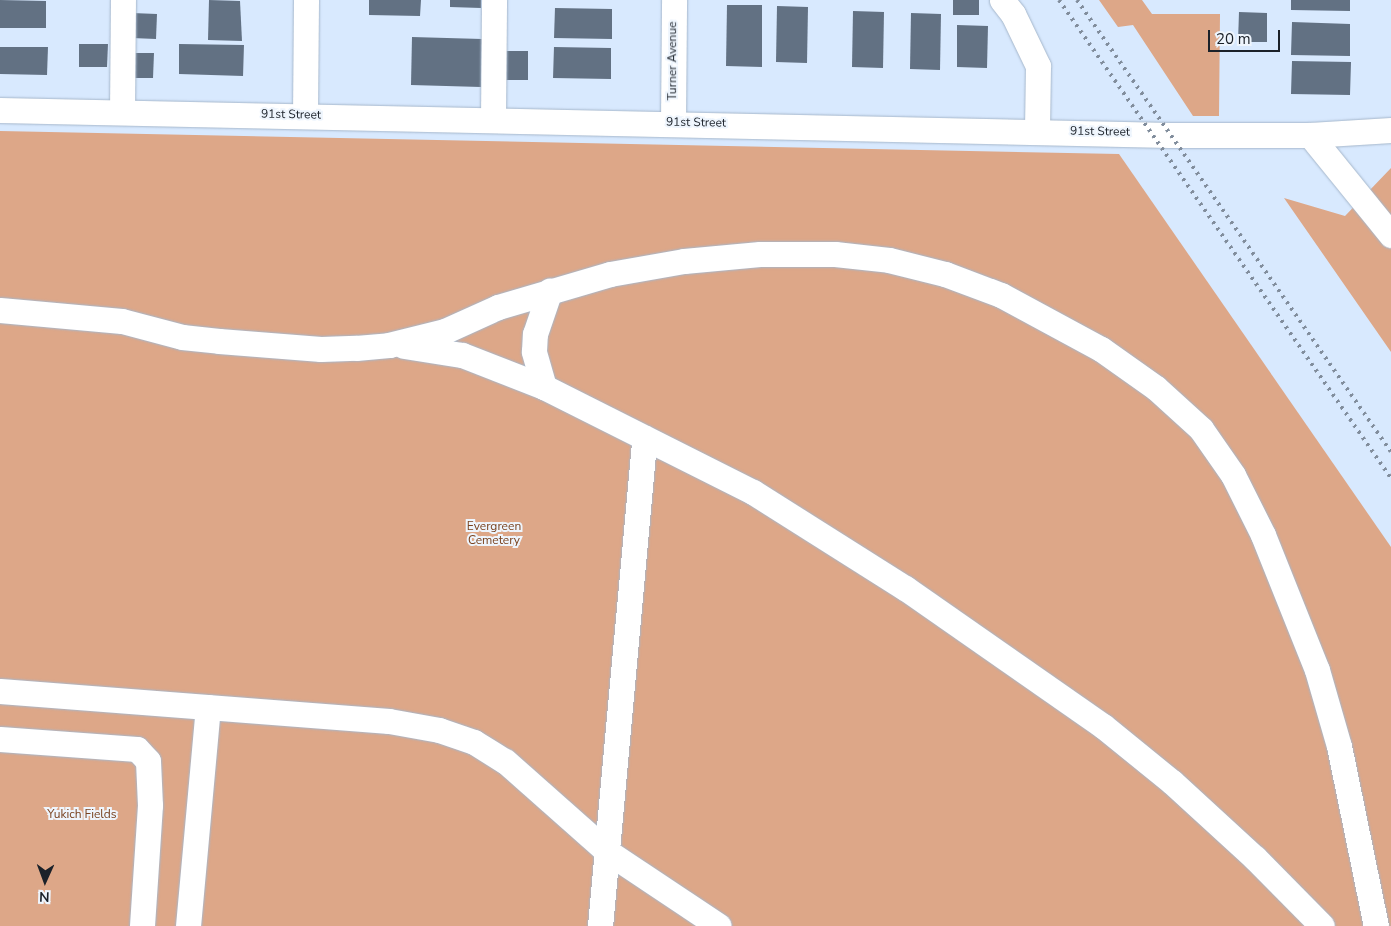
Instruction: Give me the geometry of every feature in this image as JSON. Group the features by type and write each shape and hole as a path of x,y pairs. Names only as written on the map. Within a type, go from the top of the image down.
{"street":[{"path":"122,112 123,0"},
{"path":"305,115 306,0"},
{"path":"493,119 494,0"},
{"name":"Turner Avenue","path":"673,122 674,0"},
{"path":"1002,0 1017,21 1038,66 1037,131"},
{"name":"91st Street","path":"0,110 1310,135 1391,130"},
{"path":"1310,135 1391,235"},
{"path":"390,345 446,330 498,307 550,290 628,271 760,254 835,254 889,260 945,274 1001,295 1102,349 1156,388 1201,429 1233,474 1292,603 1317,670 1339,746 1376,926"},
{"path":"544,387 534,351 535,334 550,290"},
{"path":"0,310 122,321 182,337 219,341 321,349 390,345 462,355 544,387 754,492 905,588 1103,726 1172,782 1255,858 1322,926"},
{"path":"600,926 644,438"},
{"path":"0,691 389,721 439,730 474,742 505,761 608,852 719,926"},
{"path":"188,926 208,706"},
{"path":"0,739 137,748 148,761 150,805 142,926"}],"green space":[{"path":"1099,0 1142,0 1152,14 1220,14 1219,116 1193,116 1133,25 1118,27"},
{"name":"Evergreen Cemetery","path":"0,131 1119,154 1391,547 1391,926 0,926"},
{"path":"1391,168 1391,352 1284,198 1345,216"}],"building":[{"path":"0,0 46,1 46,28 0,28"},
{"path":"209,0 240,1 242,41 208,40"},
{"path":"369,0 421,0 420,16 369,15"},
{"path":"450,0 481,0 481,8 450,7"},
{"path":"953,0 979,0 979,15 953,15"},
{"path":"1291,0 1350,0 1350,11 1291,10"},
{"path":"727,5 762,5 762,67 726,66"},
{"path":"777,6 808,7 807,63 776,62"},
{"path":"555,8 612,9 612,39 554,38"},
{"path":"853,11 884,12 883,68 852,67"},
{"path":"1239,12 1267,13 1267,42 1238,42"},
{"path":"132,13 157,14 156,39 132,38"},
{"path":"911,13 941,14 940,70 910,69"},
{"path":"1292,22 1350,24 1350,56 1291,55"},
{"path":"957,25 988,26 987,68 957,67"},
{"path":"412,37 482,39 481,87 411,85"},
{"path":"79,44 108,44 107,67 79,67"},
{"path":"179,44 244,45 243,76 179,74"},
{"path":"0,47 48,47 47,75 0,74"},
{"path":"554,47 611,48 611,79 553,78"},
{"path":"504,51 528,51 528,80 504,80"},
{"path":"131,53 154,53 153,78 130,78"},
{"path":"1292,61 1351,62 1350,95 1291,94"}],"railway":[{"path":"1059,0 1391,478"},
{"path":"1077,0 1391,452"}],"park label":[{"name":"Yukich Fields","path":"82,815"}]}
